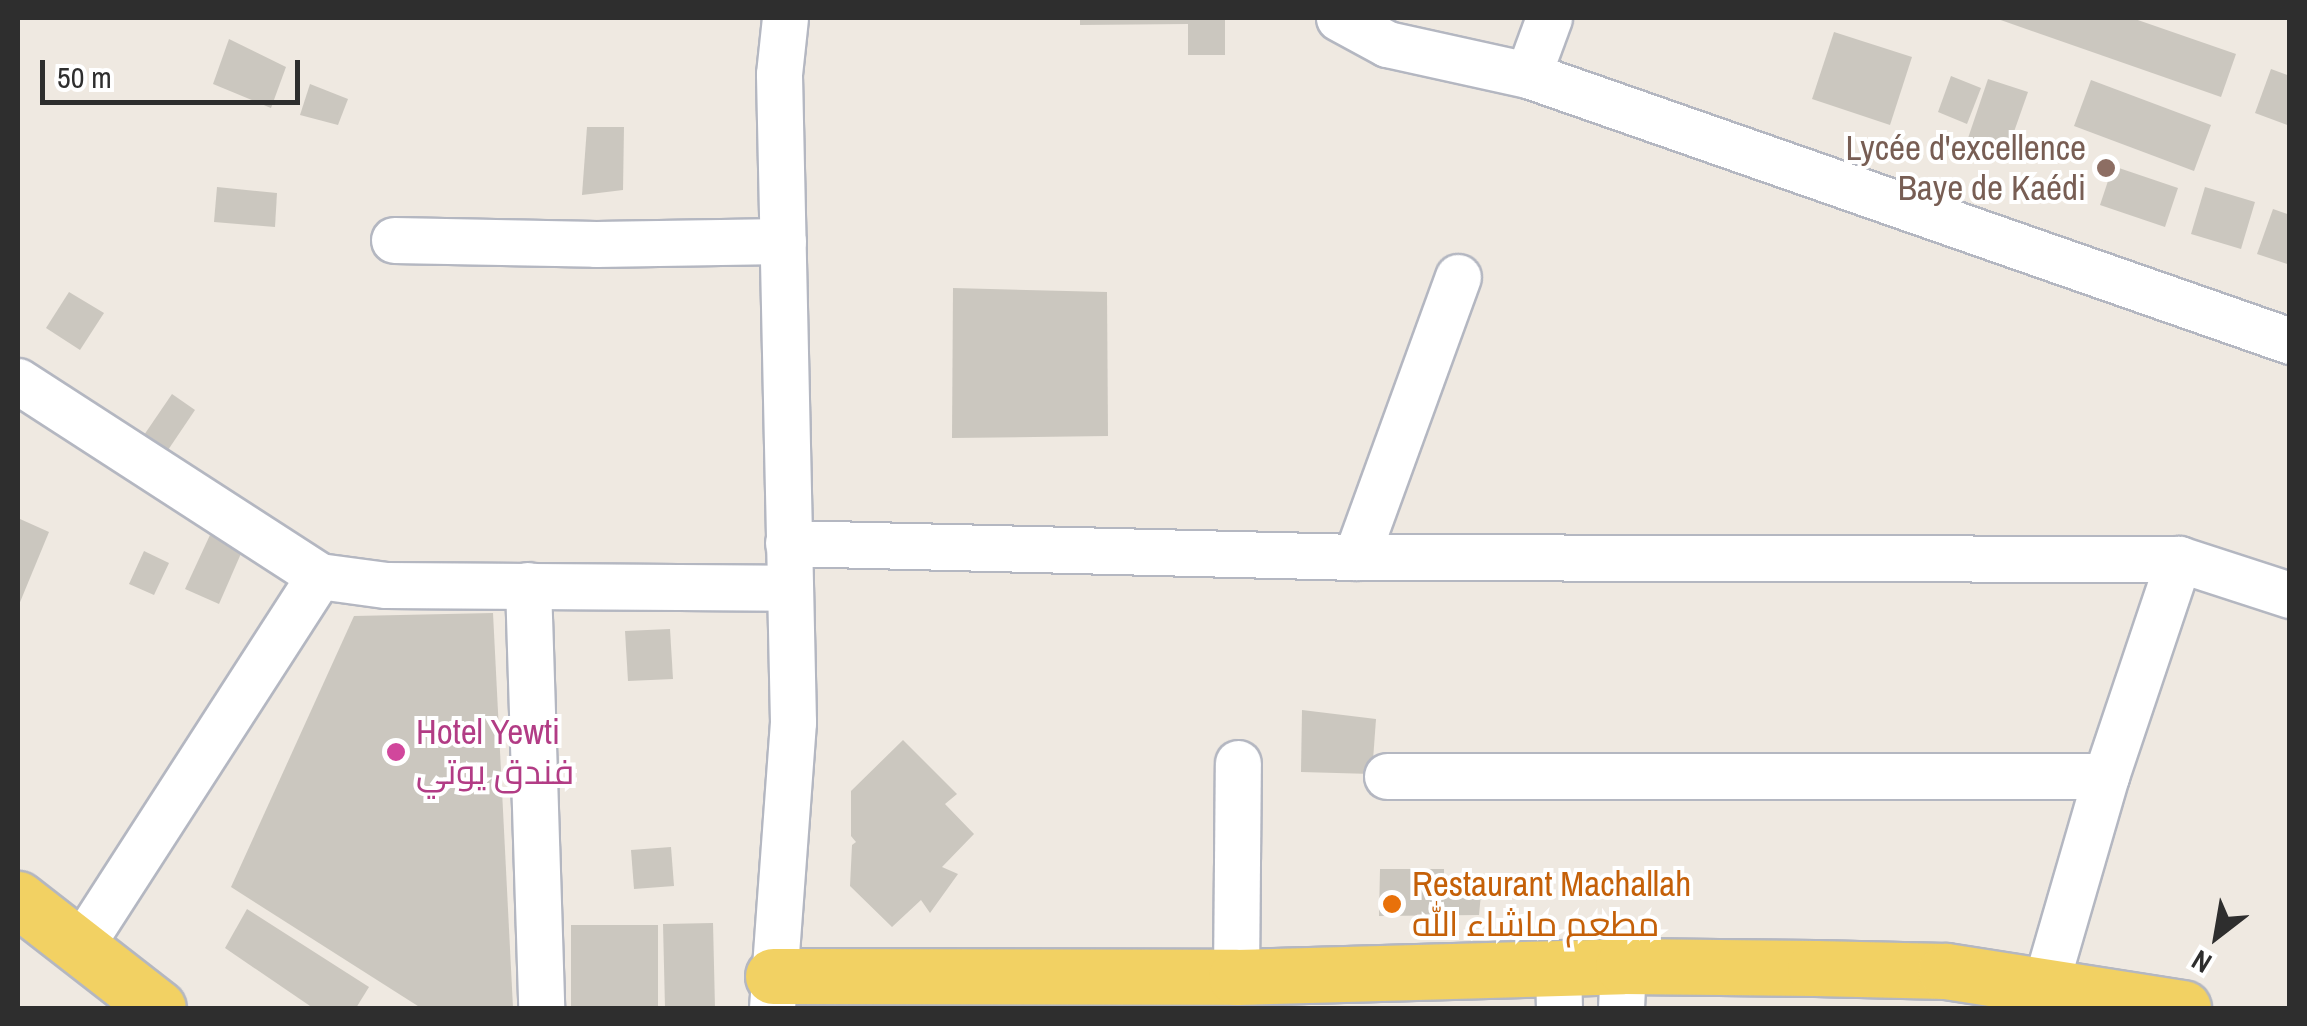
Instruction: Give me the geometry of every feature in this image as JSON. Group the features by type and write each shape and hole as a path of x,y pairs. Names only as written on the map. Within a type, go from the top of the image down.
{"main road":[{"path":"18,899 158,1008"},
{"path":"773,992 1236,977 1622,987 1946,971 2182,1008"}],"street":[{"path":"773,992 793,722 779,74 785,18"},
{"path":"1339,18 1388,44 1528,75 2290,341"},
{"path":"1528,75 1549,18"},
{"path":"394,240 596,244 783,241"},
{"path":"1356,556 1458,277"},
{"path":"18,381 319,576 386,585 788,588"},
{"path":"788,543 1356,556 2179,559 2290,595"},
{"path":"2045,986 2106,776 2179,559"},
{"path":"80,947 319,576"},
{"path":"528,584 541,1008"},
{"path":"1236,977 1238,763"},
{"path":"1387,776 2106,776"}],"building":[{"path":"1080,18 1225,18 1225,55 1188,55 1188,24 1080,25"},
{"path":"1995,18 2132,18 2236,54 2221,97"},
{"path":"1834,32 1912,57 1890,125 1812,99"},
{"path":"229,39 286,67 271,108 213,84"},
{"path":"2271,69 2290,76 2290,126 2255,113"},
{"path":"1951,76 1981,88 1967,124 1938,112"},
{"path":"1988,79 2028,92 2003,163 1964,150"},
{"path":"2091,80 2211,125 2194,171 2074,126"},
{"path":"310,84 348,99 338,125 300,115"},
{"path":"587,127 624,127 623,190 582,195"},
{"path":"2113,166 2178,188 2165,227 2100,205"},
{"path":"217,187 277,193 275,227 214,222"},
{"path":"2205,187 2255,202 2241,249 2191,234"},
{"path":"2273,209 2290,215 2290,265 2257,254"},
{"path":"953,288 1107,292 1108,436 952,438"},
{"path":"69,292 104,313 80,350 46,328"},
{"path":"172,394 195,410 166,453 142,438"},
{"path":"20,519 49,532 18,607 18,526"},
{"path":"210,535 243,549 219,604 185,589"},
{"path":"144,551 169,563 154,595 129,584"},
{"name":"Hotel Yewti فندق يوتي","path":"493,613 513,1008 421,1008 231,887 354,616"},
{"path":"670,629 673,679 628,681 625,631"},
{"path":"1302,710 1376,719 1372,774 1301,772"},
{"path":"903,740 957,794 945,804 974,834 942,867 958,874 930,913 921,900 892,927 850,886 852,845 856,842 851,836 851,791"},
{"path":"671,847 674,886 634,889 631,850"},
{"path":"1380,869 1444,869 1444,891 1481,894 1479,915 1379,916"},
{"path":"247,909 369,987 356,1008 313,1008 225,948"},
{"path":"713,923 715,1008 665,1008 663,924"},
{"path":"571,925 658,925 658,1008 571,1008"}],"place":[{"name":"Lycée d'excellence Baye de Kaédi","path":"2106,168"},
{"name":"Hotel Yewti فندق يوتي","path":"396,752"},
{"name":"Restaurant Machallah مطعم ماشاء الله","path":"1392,904"}]}
